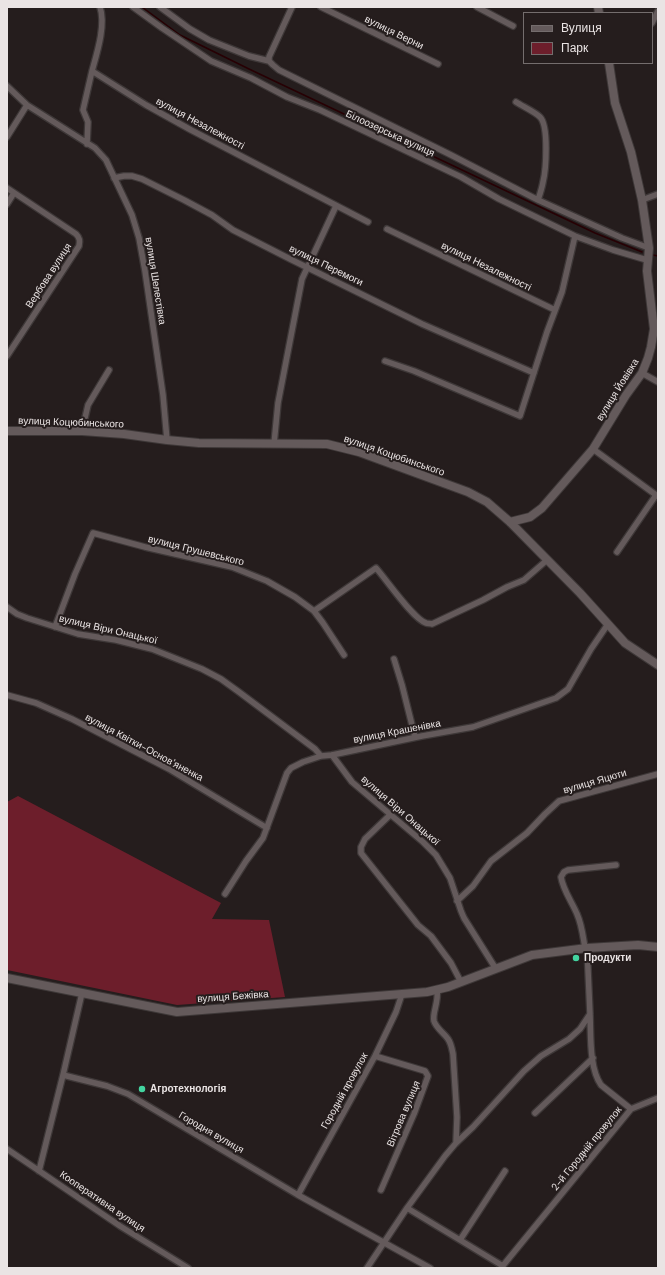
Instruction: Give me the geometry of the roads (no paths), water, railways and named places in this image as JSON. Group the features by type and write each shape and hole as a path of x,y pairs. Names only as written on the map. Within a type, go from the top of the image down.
{"street":[{"name":"Білоозерська вулиця","path":"133,7 212,61 461,177 498,199 575,236 613,250 647,260"},
{"name":"Білоозерська вулиця","path":"160,7 190,29 209,40 249,56 270,61 279,70 538,200 649,248"},
{"path":"270,61 269,57 292,7"},
{"name":"вулиця Верни","path":"321,7 438,64"},
{"path":"477,7 513,26"},
{"path":"87,144 88,122 83,110 100,36 102,8"},
{"path":"653,21 658,11"},
{"name":"вулиця Йовівка","path":"510,522 530,517 542,508 593,449 626,395 642,373 648,358 653,337 654,329 647,280 647,260 649,248 642,200 631,152 615,103 610,64"},
{"name":"вулиця Незалежності","path":"92,71 153,109 368,222"},
{"name":"вулиця Шелестівка","path":"7,86 27,105 95,148 106,160 132,215 139,238 145,271 163,395 167,440"},
{"path":"516,102 540,117 543,122 546,139 546,166 538,200"},
{"path":"7,137 27,105"},
{"name":"вулиця Перемоги","path":"114,178 132,176 142,179 191,204 233,230 307,267 434,329 534,373"},
{"name":"Вербова вулиця","path":"7,188 76,234 79,237 80,242 80,246 7,356"},
{"path":"7,204 14,192"},
{"path":"642,200 658,194"},
{"path":"274,444 278,403 302,279 336,206"},
{"name":"вулиця Незалежності","path":"388,229 555,310"},
{"path":"385,361 414,371 520,416 562,292 575,236"},
{"path":"82,431 88,405 109,370"},
{"path":"642,373 658,382"},
{"name":"вулиця Коцюбинського","path":"7,431 82,431 199,442 327,444 359,452 468,492 488,502 510,522 580,593 625,643 658,665"},
{"path":"593,449 657,495 617,552"},
{"name":"вулиця Грушевського","path":"55,627 75,574 93,534 232,567 267,581 314,611"},
{"path":"344,655 323,622 314,611 376,568 400,598 420,619 425,623 432,624 524,580 547,560"},
{"name":"вулиця Віри Онацької","path":"7,607 16,614 55,627 78,634 116,640 152,649 202,668 239,692 314,749 321,756"},
{"name":"вулиця Крашенівка","path":"224,894 263,838 287,773 291,768 297,764 321,756 473,727 556,698 568,689 591,649 608,624"},
{"path":"394,659 416,737"},
{"name":"вулиця Квітки-Основʼяненка","path":"7,695 36,703 72,719 169,769 267,828"},
{"name":"вулиця Віри Онацької","path":"332,755 352,782 424,842 436,855 450,878 464,918 496,969"},
{"name":"вулиця Яцюти","path":"457,901 473,886 491,862 527,833 558,801 658,774"},
{"path":"391,814 365,839 361,847 361,853 418,926 431,936 451,963 461,982"},
{"path":"367,1268 407,1208 456,1143 473,1127 524,1071 541,1056 569,1039 580,1029 590,1014 586,948 578,916 567,894 561,877 564,872 568,870 616,865"},
{"name":"вулиця Бежівка","path":"7,978 177,1012 437,990 532,955 586,948 638,946 658,947"},
{"path":"437,990 438,1001 433,1019 435,1024 448,1038 453,1054 457,1117 456,1143"},
{"path":"39,1170 82,993"},
{"name":"Городній провулок","path":"298,1194 375,1056 396,1012 402,994"},
{"name":"2-й Городній провулок","path":"502,1267 631,1109 601,1084 596,1074 593,1058 590,1014"},
{"name":"Вітрова вулиця","path":"375,1056 425,1071 428,1076 414,1114 381,1190"},
{"path":"535,1113 593,1058"},
{"name":"Городня вулиця","path":"63,1075 107,1086 128,1094 298,1194 430,1268"},
{"path":"631,1109 658,1098"},
{"name":"Кооперативна вулиця","path":"7,1149 120,1226 188,1268"},
{"path":"460,1240 505,1171"},
{"path":"407,1208 502,1267"}],"waterway":[{"path":"142,7 180,35 249,69 595,233 642,252"},
{"path":"653,255 658,256"}],"place":[{"name":"Продукти","path":"576,958"},
{"name":"Агротехнологія","path":"142,1089"}]}
